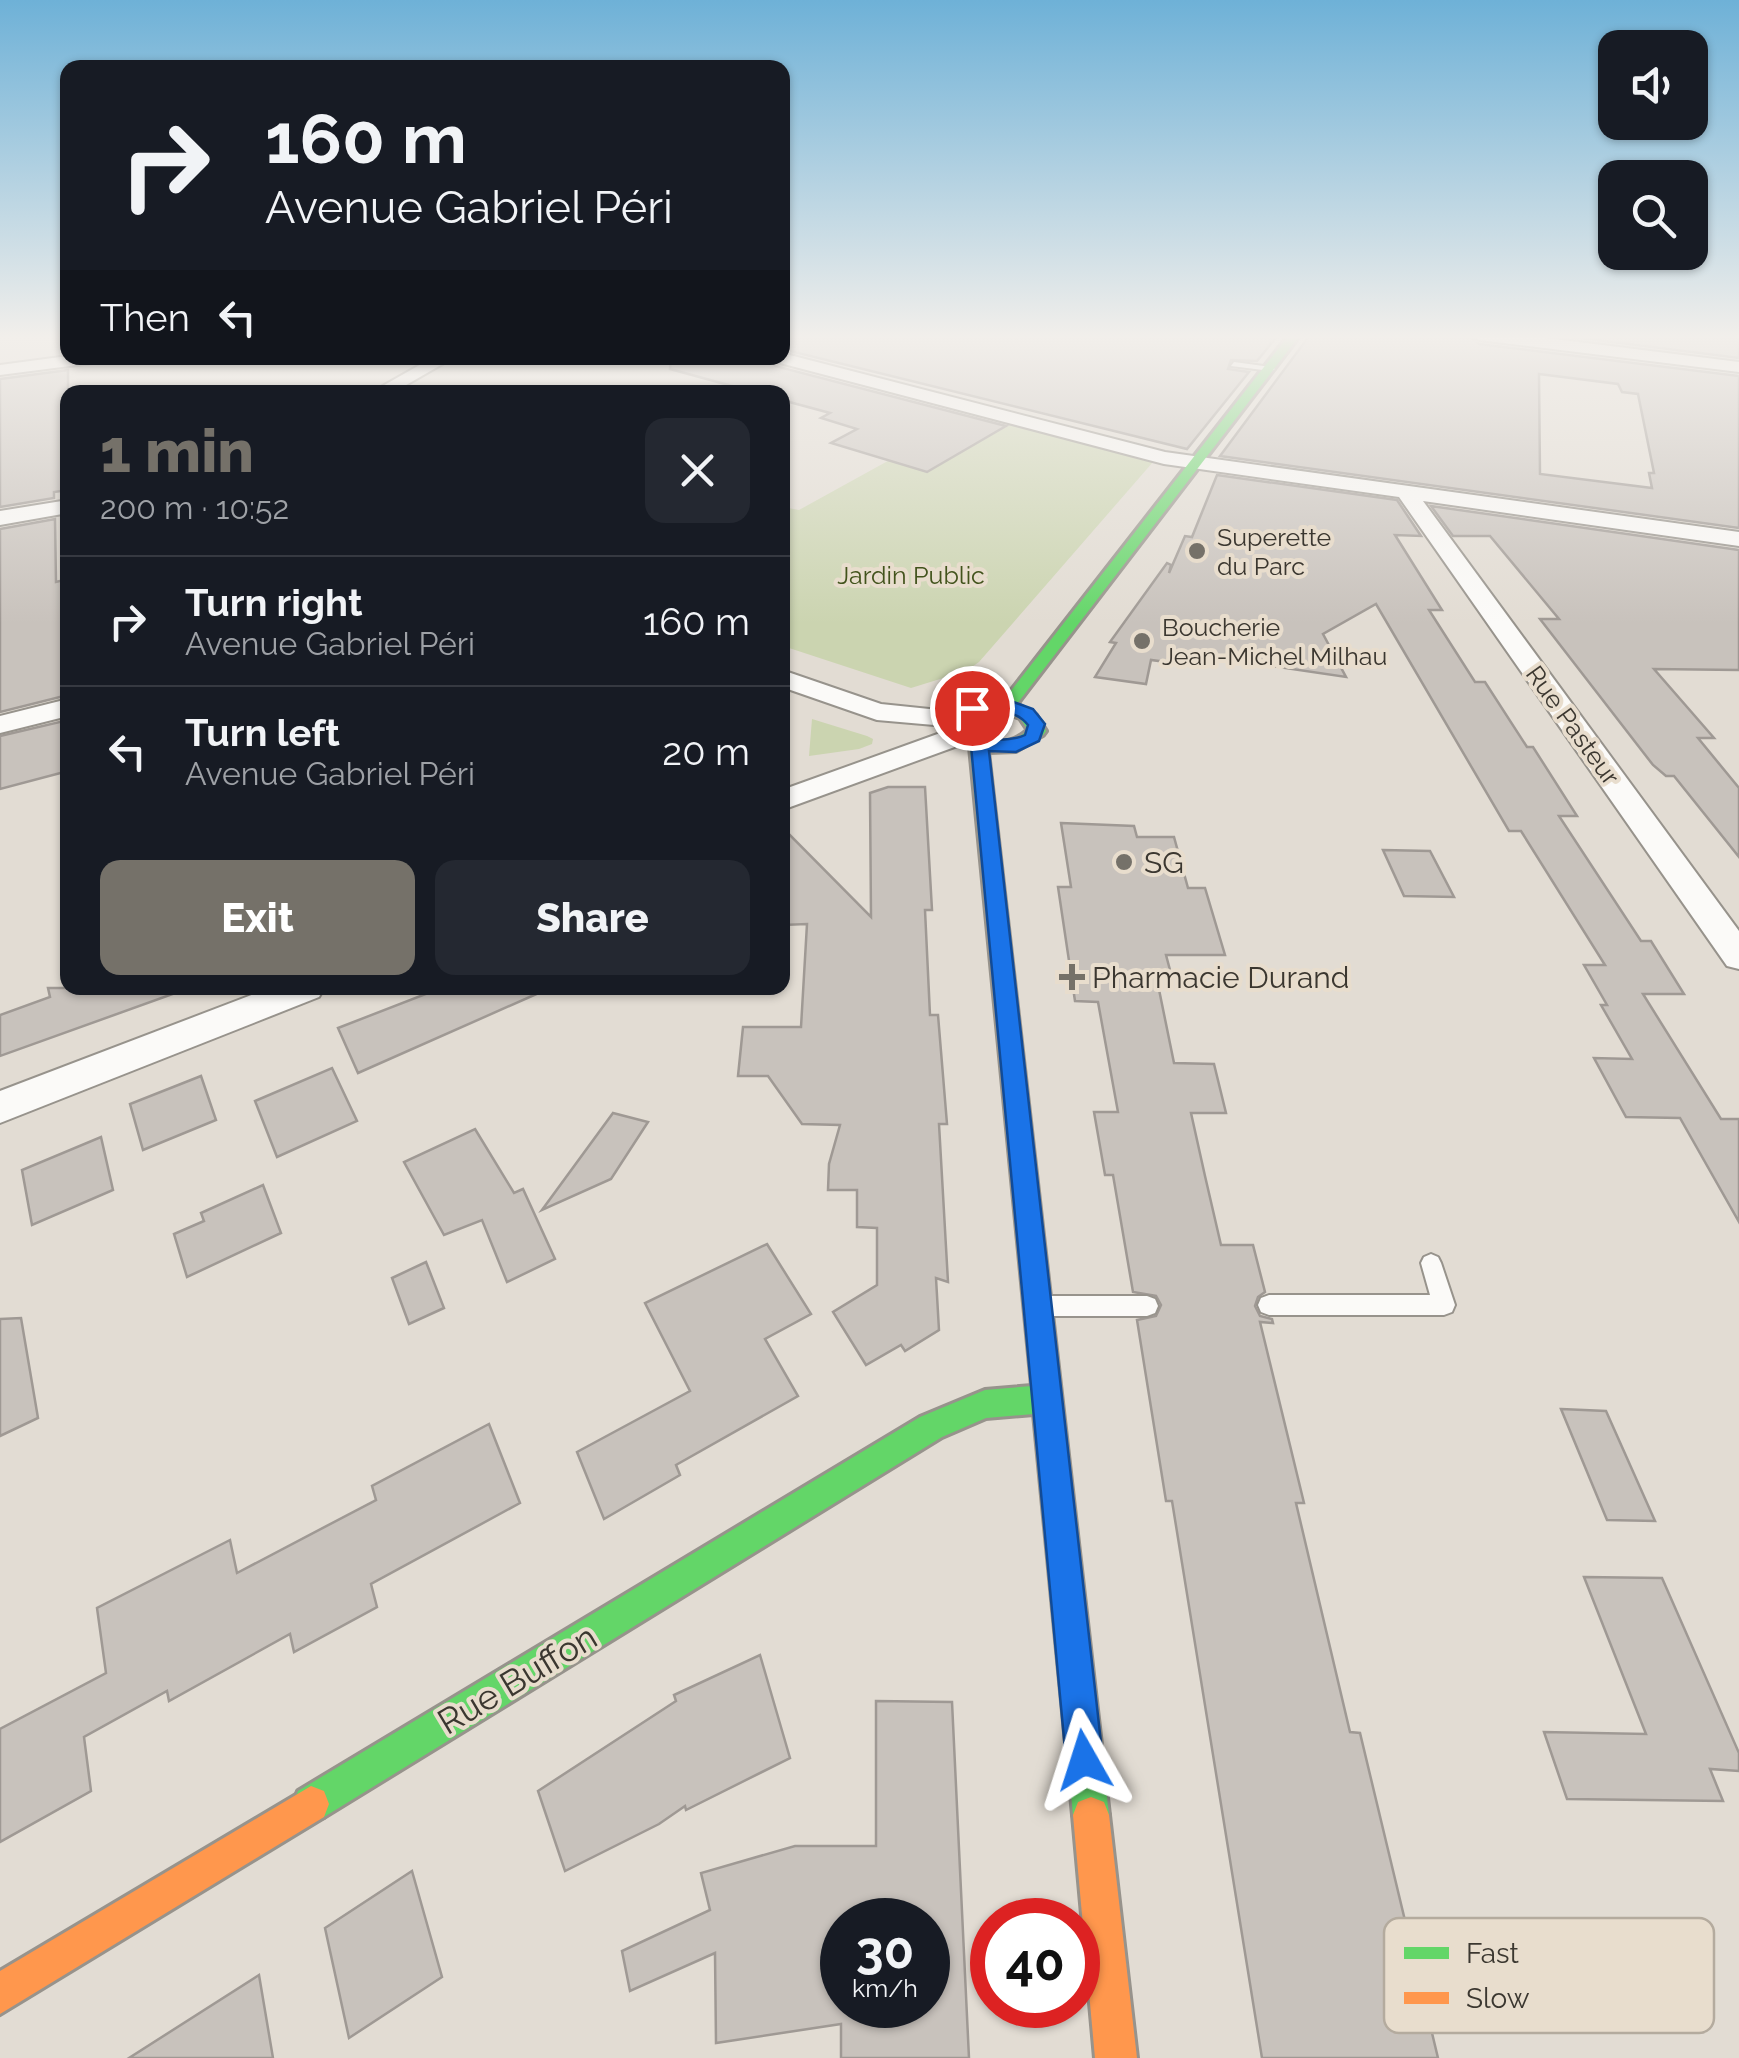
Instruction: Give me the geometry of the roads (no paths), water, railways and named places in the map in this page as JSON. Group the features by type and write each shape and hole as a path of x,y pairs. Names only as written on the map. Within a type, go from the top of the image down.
{"street":[{"path":"1069,431 1198,464 1739,539"},
{"path":"1008,705 1223,431"},
{"name":"Rue Pasteur","path":"1406,494 1739,956"},
{"path":"0,518 60,507"},
{"path":"790,681 877,712 966,733 1016,746 1043,732 1027,712 1008,705 982,704 963,712 966,733 1036,1306 1116,2058"},
{"path":"0,725 60,709"},
{"path":"877,712 898,733 904,754"},
{"path":"790,798 966,733"},
{"path":"0,1107 288,995"},
{"name":"Rue Buffon","path":"0,1994 931,1427 985,1404 1046,1399"}],"lane":[{"path":"1268,1306 1444,1305 1430,1263"},
{"path":"1036,1306 1148,1306"}],"place":[{"name":"Superette du Parc","path":"1197,551"},
{"name":"Boucherie Jean-Michel Milhau","path":"1142,641"},
{"name":"SG","path":"1124,862"},
{"name":"Pharmacie Durand","path":"1072,977"}],"park label":[{"name":"Jardin Public","path":"911,575"}]}
